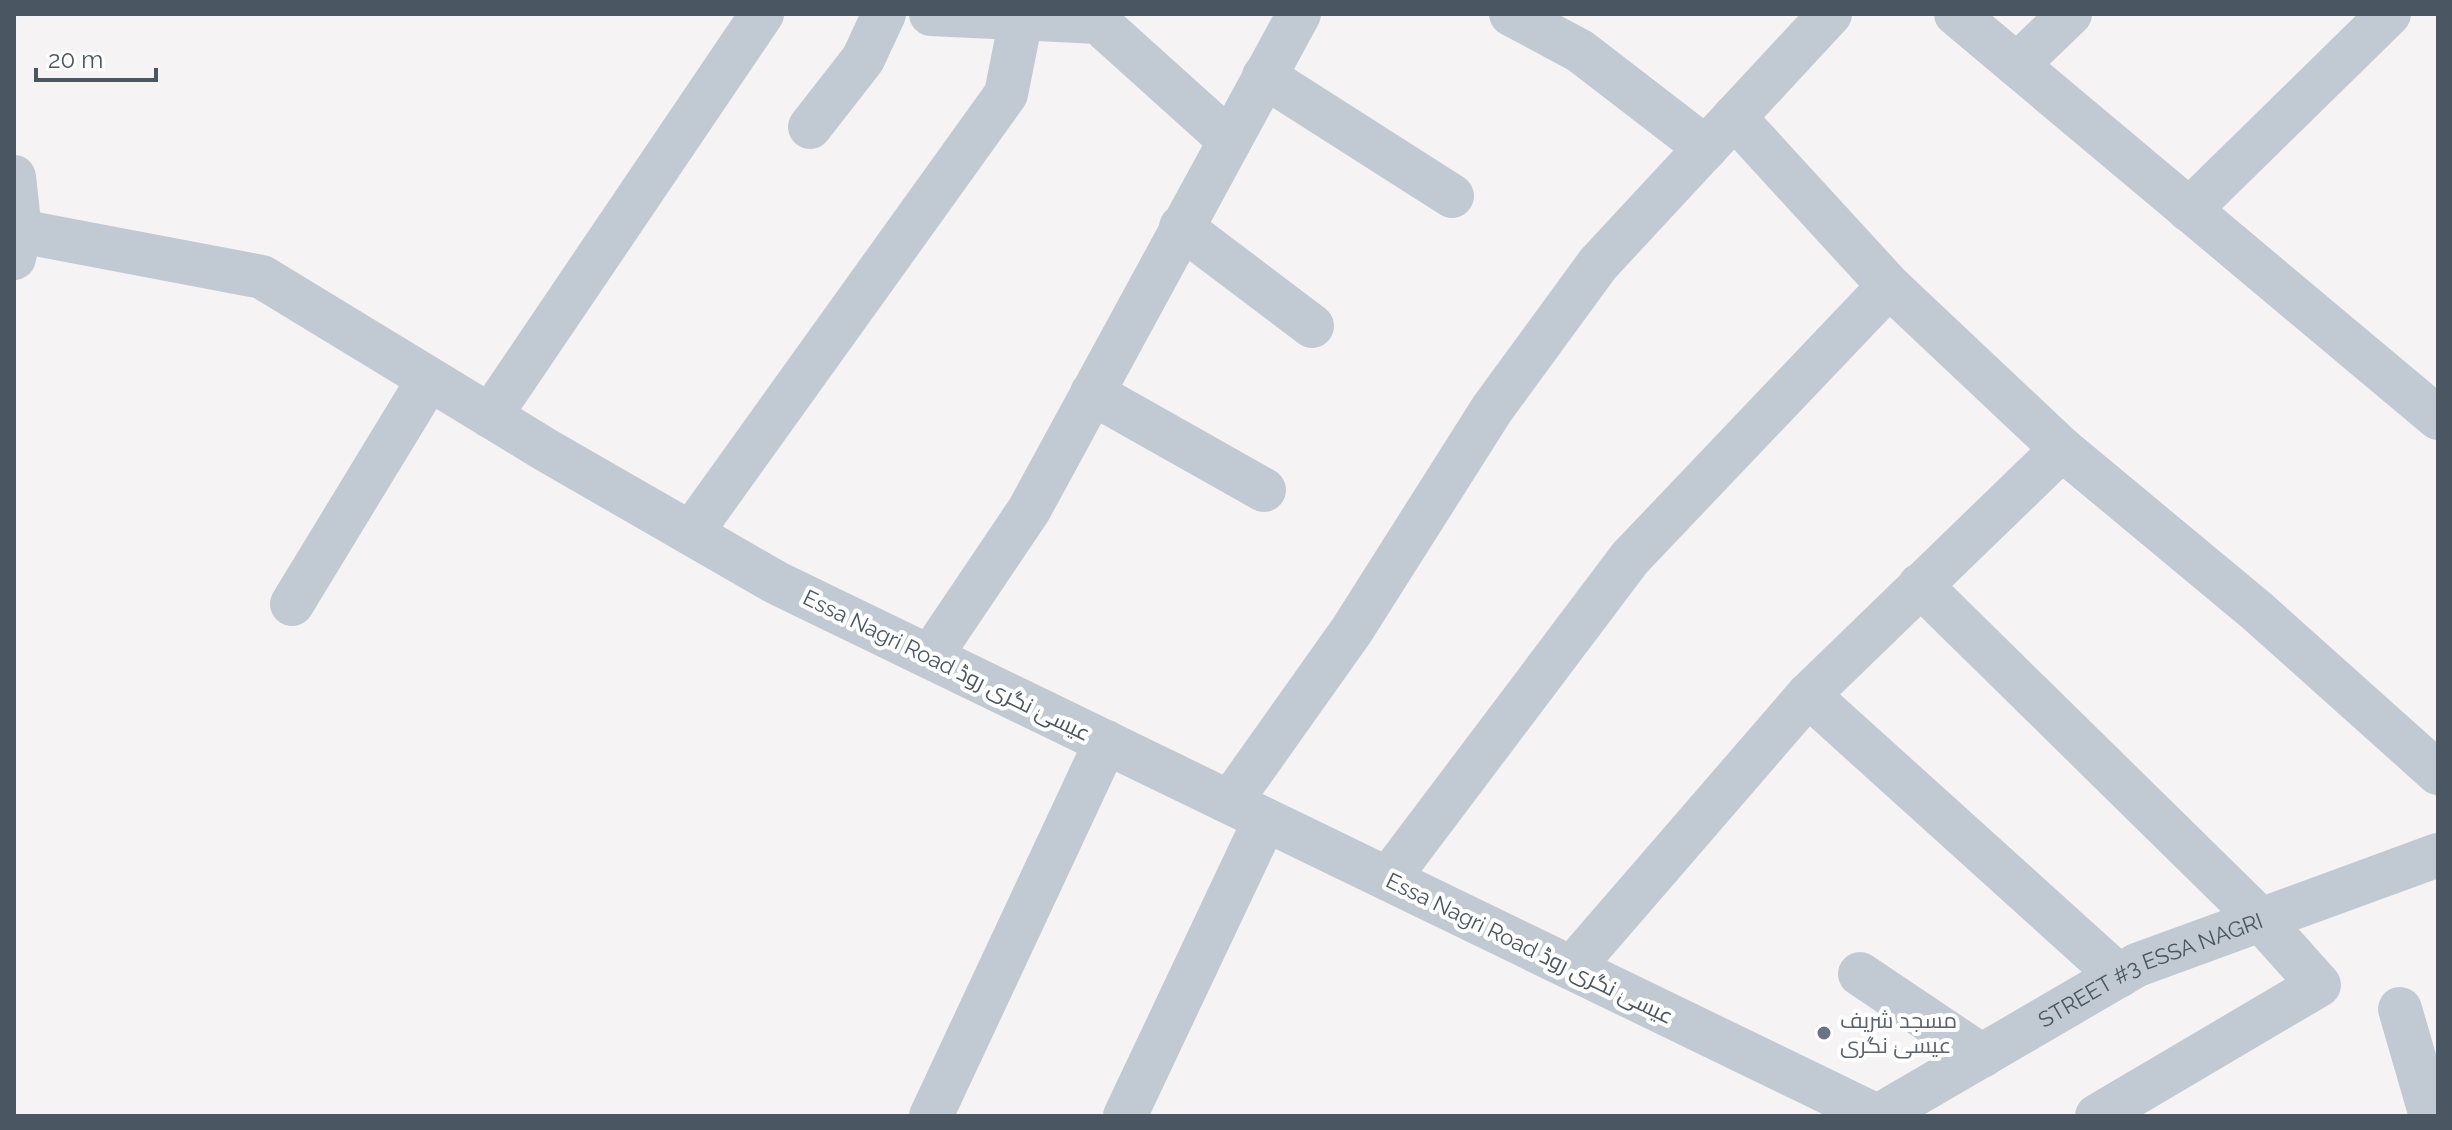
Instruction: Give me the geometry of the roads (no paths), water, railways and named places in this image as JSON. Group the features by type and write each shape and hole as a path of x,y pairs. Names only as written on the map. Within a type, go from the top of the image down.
{"street":[{"path":"490,416 762,14"},
{"path":"810,127 863,59 884,14"},
{"path":"931,14 1098,22 1229,140"},
{"path":"930,657 1029,510 1299,14"},
{"path":"1125,1116 1248,811 1352,630 1492,409 1589,276 1830,14"},
{"path":"1956,14 2438,418"},
{"path":"2017,65 2070,14"},
{"path":"2189,210 2389,14"},
{"path":"691,533 1006,94 1022,16"},
{"path":"1526,17 1720,133 2062,449 2257,611 2438,773"},
{"path":"1264,76 1452,196"},
{"path":"14,177 17,244"},
{"path":"1181,227 1312,326"},
{"name":"Essa Nagri Road عیسیٰ نگری روڈ","path":"17,244 262,277 490,416 777,583 1878,1116"},
{"path":"1388,879 1630,558 1889,286"},
{"path":"292,604 429,379"},
{"path":"1092,393 1264,490"},
{"path":"1572,968 1808,695 2062,449"},
{"path":"1920,585 2261,920 2319,985 2097,1116"},
{"path":"1808,695 2119,976"},
{"path":"931,1116 1106,742"},
{"name":"STREET #3 ESSA NAGRI","path":"1878,1116 2137,965 2434,862"},
{"path":"1860,974 1982,1056"},
{"path":"2400,1009 2431,1116"}],"place":[{"name":"مسجد شریف عیسیٰ نگری","path":"1824,1033"}]}
